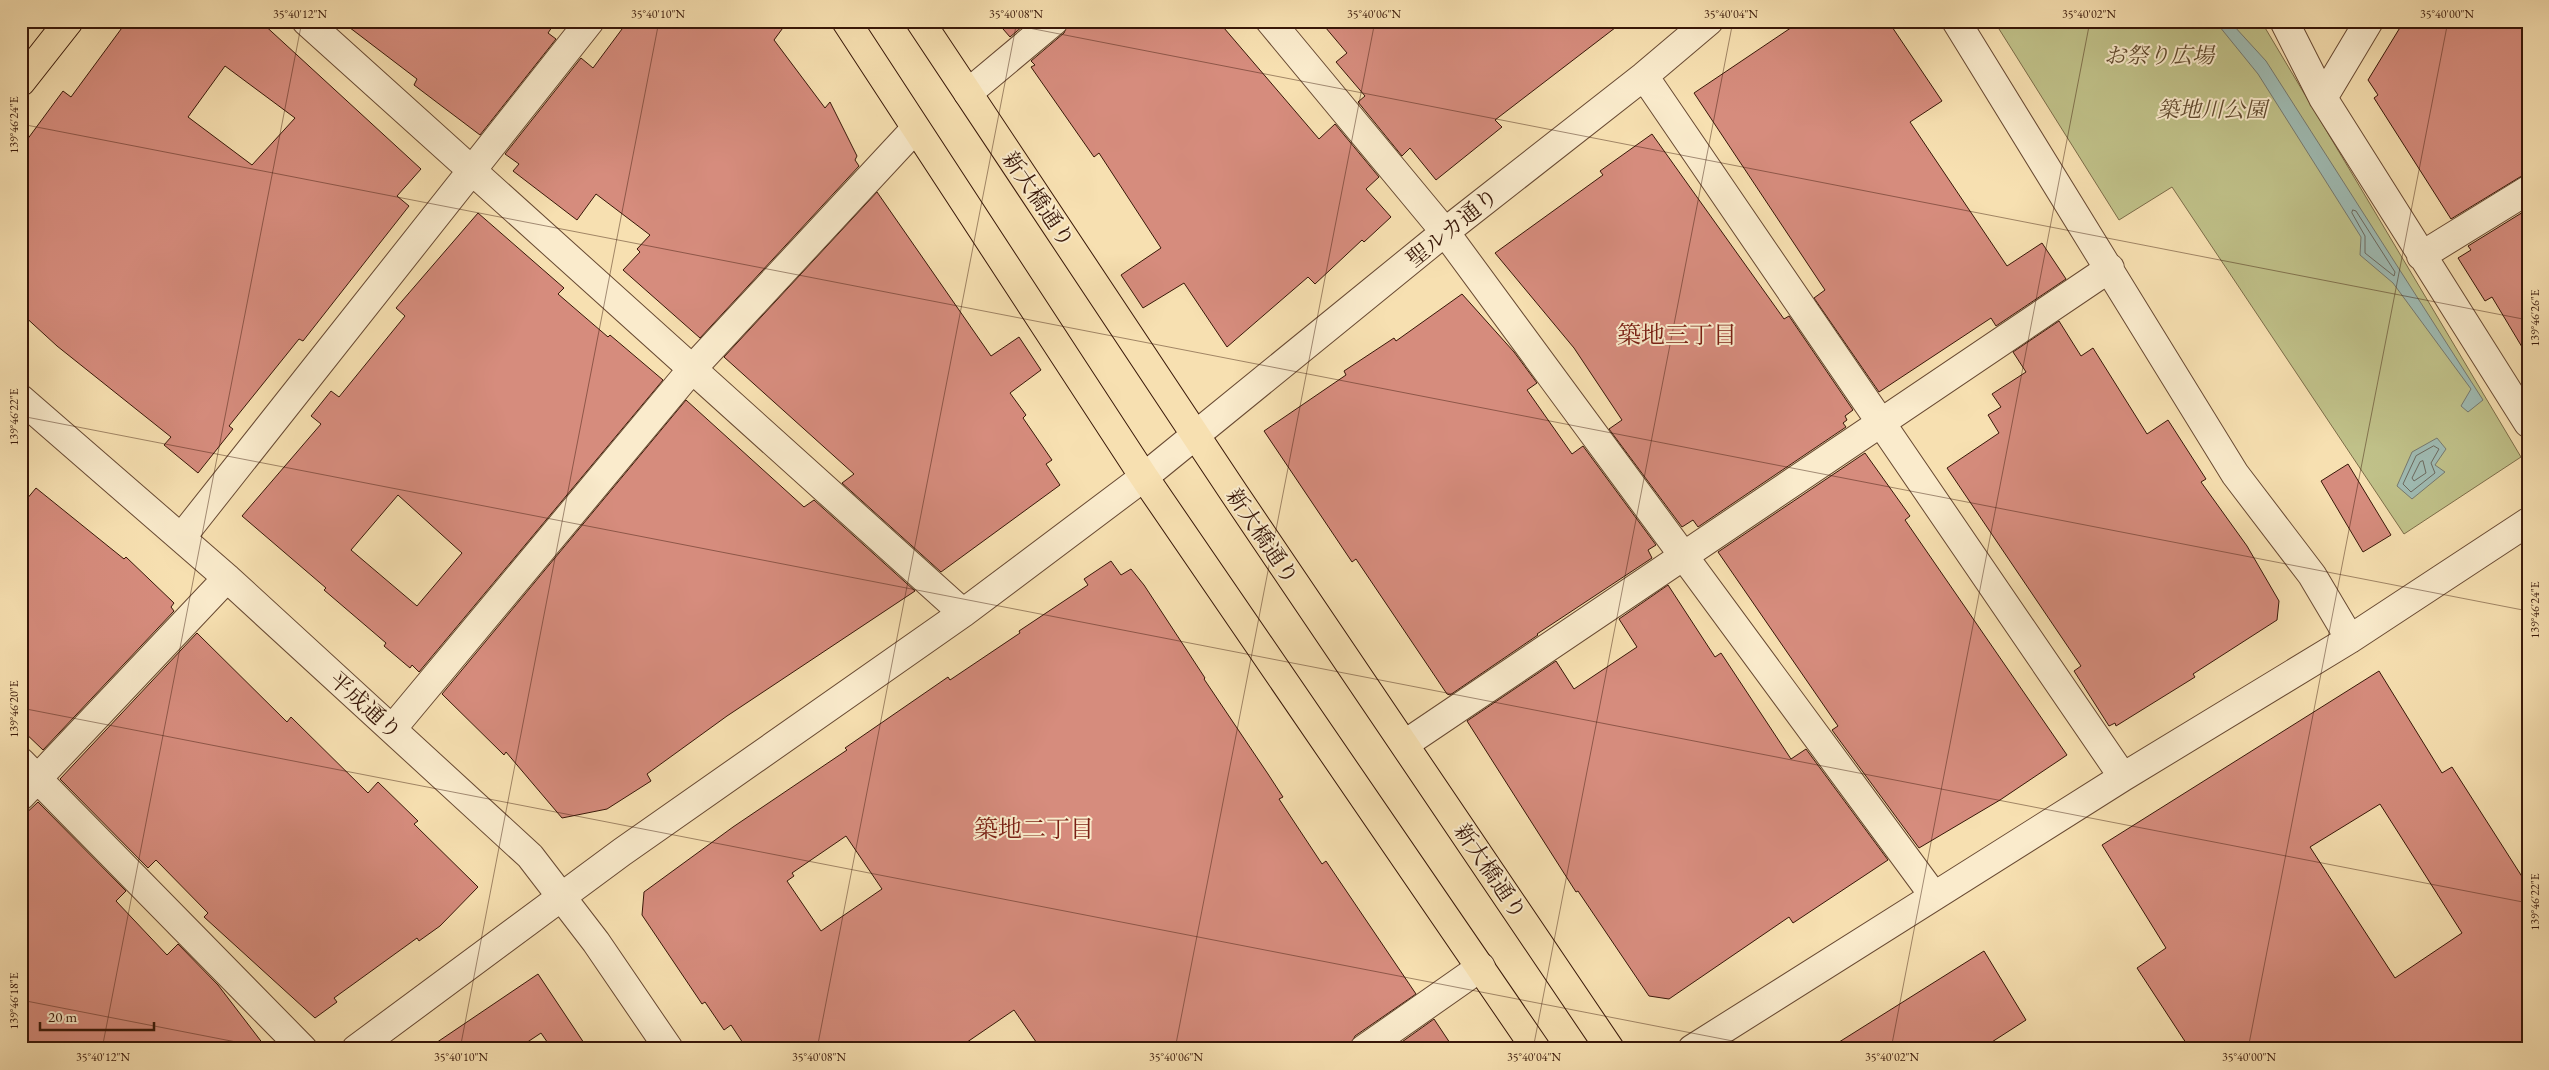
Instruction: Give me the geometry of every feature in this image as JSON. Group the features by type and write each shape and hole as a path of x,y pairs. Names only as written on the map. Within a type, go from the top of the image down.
{"main road":[{"path":"21,82 69,21"},
{"path":"846,21 1144,477 1536,1049"},
{"name":"新大橋通り","path":"920,21 1196,436 1610,1049"}],"street":[{"path":"306,21 963,613"},
{"path":"181,538 590,21"},
{"path":"968,93 1054,21"},
{"path":"1270,21 1445,232 1682,557 1934,896"},
{"name":"聖ルカ通り","path":"356,1049 563,896 963,613 1144,477 1445,232 1644,76 1709,21"},
{"path":"1956,21 2110,268 2235,474 2312,575 2350,639"},
{"path":"2284,21 2323,98 2528,423"},
{"path":"2323,98 2370,21"},
{"path":"1644,76 2123,777"},
{"path":"392,729 692,369 916,129"},
{"path":"2421,256 2528,190"},
{"path":"1404,744 2110,268"},
{"name":"平成通り","path":"21,399 227,578 530,856 563,896 669,1049"},
{"path":"1692,1049 2123,777 2350,639 2528,522"},
{"path":"227,578 27,779 303,1049"},
{"path":"1364,1049 1481,967"}],"green space":[{"name":"築地川公園","path":"1994,21 2261,21 2521,457 2404,534 2172,187 2119,220"}],"water":[{"path":"2215,21 2232,21 2234,26 2266,61 2483,400 2468,412 2461,406 2471,389 2393,283 2360,255 2361,237 2258,74"},
{"path":"2437,438 2446,449 2435,465 2445,472 2412,499 2397,486 2412,452"}],"building":[{"path":"127,21 260,21 421,169 397,196 409,206 303,341 299,339 229,426 233,429 198,473 164,445 171,437 57,346 21,313 21,148 63,91 71,97","holes":["225,66 295,118 252,165 188,117"]},
{"path":"341,21 556,21 548,33 556,39 480,135 414,85 417,79"},
{"path":"628,21 788,21 774,40 825,108 830,102 857,156 855,160 859,166 700,338 623,270 640,252 637,249 650,235 596,194 577,220 513,171 519,164 505,154 581,58 593,68"},
{"path":"996,21 1029,21 1010,37"},
{"path":"1069,21 1218,21 1319,139 1335,124 1379,177 1366,189 1391,217 1364,242 1362,240 1315,284 1308,277 1227,347 1184,283 1143,308 1121,275 1161,248 1099,153 1094,157 1031,67 1035,65 1031,61 1064,33"},
{"path":"1320,21 1624,21 1495,120 1502,127 1436,180 1410,148 1402,156 1358,102 1365,96 1336,62 1347,53"},
{"path":"1801,21 1888,21 1942,101 1910,122 2007,266 2042,243 2066,279 1996,326 1991,318 1879,392 1814,298 1825,290 1694,93"},
{"path":"2404,21 2528,21 2528,174 2451,219 2374,98 2378,95 2368,80"},
{"path":"1652,134 1784,319 1789,316 1853,410 1845,416 1847,420 1843,423 1846,427 1698,527 1693,520 1682,527 1609,429 1622,420 1574,348 1495,253 1603,175 1600,171"},
{"path":"877,192 991,356 1019,337 1041,370 1010,393 1026,415 1023,418 1052,460 1046,464 1060,485 941,572 842,483 854,474 724,357"},
{"path":"2528,209 2528,357 2492,297 2485,301 2458,258 2471,250 2468,246"},
{"path":"478,213 564,288 558,294 608,337 610,335 663,380 419,672 412,665 410,668 384,646 386,643 324,590 326,588 242,516 321,424 311,416 331,391 339,397 405,316 396,308","holes":["398,495 462,553 417,606 351,550"]},
{"path":"1462,294 1514,352 1537,383 1527,390 1572,454 1583,446 1656,545 1648,550 1652,558 1537,634 1450,695 1447,694 1356,559 1352,562 1264,431 1346,375 1344,371 1394,338 1396,341"},
{"path":"2059,321 2081,356 2093,348 2147,434 2168,420 2206,479 2201,482 2247,546 2279,601 2277,620 2193,674 2195,677 2116,726 2115,723 2109,726 2074,671 2081,666 1947,468 1999,433 1988,415 2001,407 1992,394 2026,372 2013,352"},
{"path":"686,400 804,507 814,500 915,591 727,716 647,774 651,781 607,809 562,818 506,752 504,755 442,694"},
{"path":"1865,453 1910,516 1905,520 2067,755 2000,800 1919,848 1832,730 1838,726 1718,552"},
{"path":"2348,464 2391,535 2363,552 2321,481"},
{"path":"36,488 124,559 126,557 174,603 171,607 174,611 43,750 21,729 21,506"},
{"path":"1111,561 1121,575 1131,569 1144,585 1283,797 1279,799 1322,864 1326,861 1416,994 1355,1036 1349,1049 1041,1049 1014,1010 957,1049 747,1049 731,1025 724,1030 705,1002 702,1004 642,915 644,892 733,827 847,750 845,748 948,677 950,680 1088,585 1084,579","holes":["846,836 882,889 821,931 787,881 794,876 792,873"]},
{"path":"1668,585 1715,657 1721,653 1791,759 1806,749 1888,860 1793,923 1789,917 1669,999 1649,996 1578,891 1576,892 1467,721 1556,661 1574,689 1637,647 1619,619"},
{"path":"197,633 287,722 291,717 368,793 378,782 418,821 414,824 478,887 440,926 419,941 417,938 334,998 337,1002 315,1018 204,917 208,913 156,860 148,868 60,779"},
{"path":"2379,671 2442,773 2452,767 2528,886 2528,1049 2190,1049 2137,968 2166,948 2102,845","holes":["2380,804 2462,933 2395,978 2310,847"]},
{"path":"38,802 126,891 116,901 167,955 178,944 218,985 267,1049 21,1049 21,818"},
{"path":"1984,951 2026,1020 1981,1049 1828,1049"},
{"path":"538,974 588,1049 552,1049 541,1033 517,1049 427,1049"},
{"path":"1434,1019 1454,1049 1392,1049"}],"district":[{"name":"築地三丁目","path":"1677,335"},
{"name":"築地二丁目","path":"1034,829"}],"park label":[{"name":"お祭り広場","path":"2159,55"}]}
